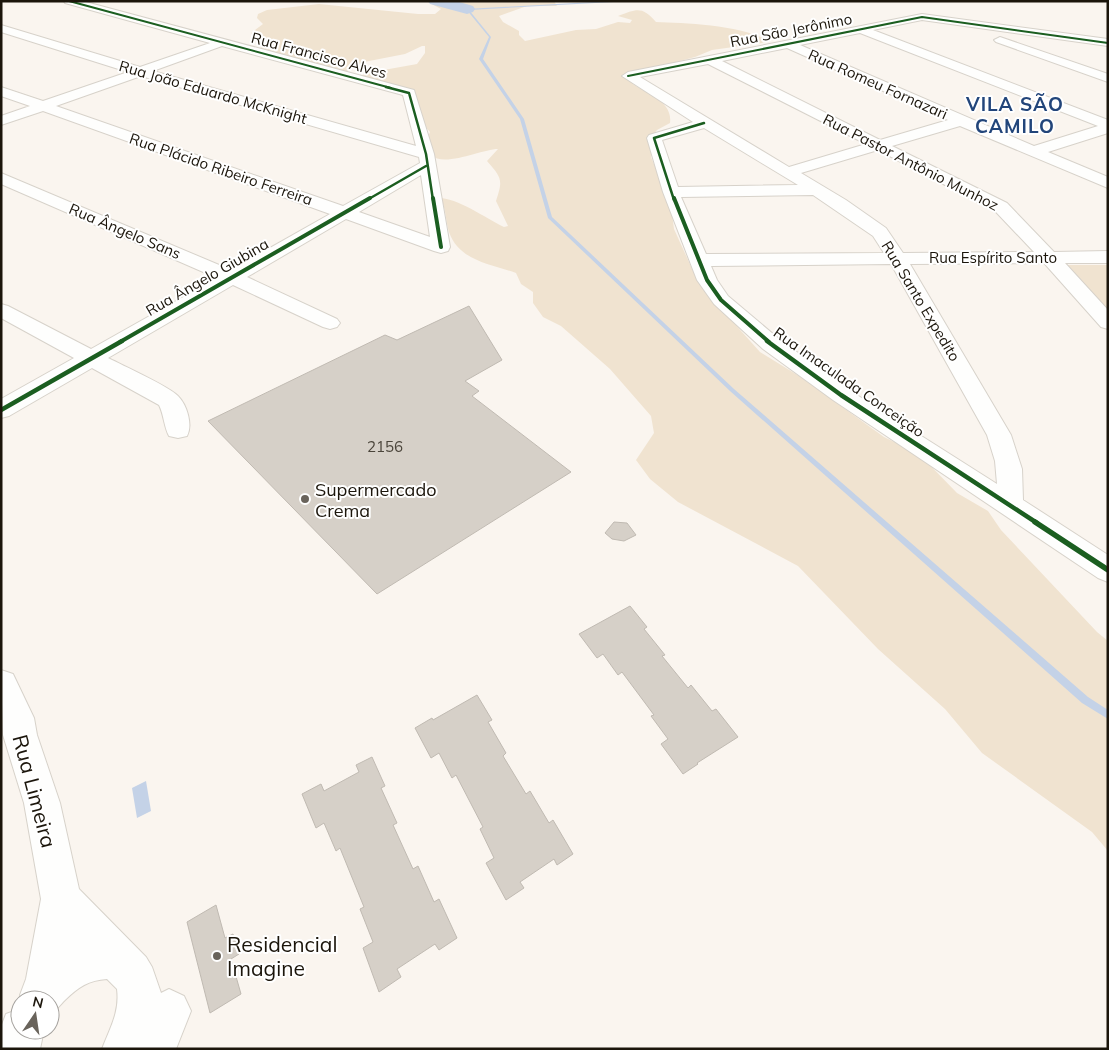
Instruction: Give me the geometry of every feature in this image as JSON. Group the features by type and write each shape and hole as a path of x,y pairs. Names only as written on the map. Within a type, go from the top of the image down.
{"street":[{"name":"Rua Francisco Alves","path":"69,1 410,93 426,160 441,247"},
{"name":"Rua São Jerônimo","path":"628,76 922,17 1108,43"},
{"path":"943,21 1108,78"},
{"name":"Rua João Eduardo McKnight","path":"1,28 426,160"},
{"path":"860,29 1108,126"},
{"path":"1,121 223,42"},
{"name":"Rua Romeu Fornazari","path":"786,43 961,121 1108,183"},
{"name":"Rua Pastor Antônio Munhoz","path":"709,59 1001,207 1108,323"},
{"name":"Rua Santo Expedito","path":"628,76 840,204 880,232 897,258 999,435 1008,458 1009,505"},
{"name":"Rua Plácido Ribeiro Ferreira","path":"1,91 441,247"},
{"path":"788,172 961,121"},
{"name":"Rua Imaculada Conceição","path":"704,123 654,138 671,192 708,280 720,300 771,344 841,395 1009,505"},
{"path":"1035,151 1108,126"},
{"name":"Rua Ângelo Giubina","path":"1,410 345,212 426,160"},
{"name":"Rua Ângelo Sans","path":"1,178 232,277 330,323"},
{"path":"671,192 817,190"},
{"name":"Rua Espírito Santo","path":"699,260 1108,256"},
{"path":"1,310 169,400 176,415 178,430"},
{"path":"1009,505 1108,570"},
{"name":"Rua Limeira","path":"1,685 17,718 10,734 42,803 61,899 43,990"},
{"path":"61,899 134,975 139,991 139,1010 133,1031 124,1049"},
{"path":"46,990 61,974 78,964 95,959 110,959 123,964"}],"shaded area":[{"path":"426,1 554,1 557,6 527,6 499,16 503,22 519,31 519,35 525,41 576,30 596,29 618,22 630,23 632,20 618,16 639,10 647,13 656,22 728,28 756,35 766,40 762,43 712,50 695,57 642,71 632,78 633,84 658,99 670,115 670,123 657,130 653,135 651,157 660,179 669,191 674,229 693,271 706,292 760,352 799,376 884,437 919,454 957,493 988,511 1001,530 1097,632 1108,641 1108,851 1092,832 982,753 945,709 878,649 798,566 678,502 650,479 636,460 654,433 651,416 610,369 561,326 543,317 533,303 533,292 521,284 516,273 486,264 468,255 454,242 449,232 442,201 435,198 452,200 504,227 508,226 496,201 500,180 496,171 487,161 498,149 445,160 431,155 424,145 430,132 411,111 402,96 359,77 367,73 417,64 425,53 425,46 405,54 364,62 345,72 261,50 260,41 251,33 263,24 257,18 258,14 267,10 319,4 418,14 435,14 441,9"},
{"path":"1063,265 1108,265 1108,315"}],"water":[{"path":"146,781 151,811 137,818 132,788"}],"building":[{"path":"469,306 502,360 465,381 479,391 472,396 571,472 377,594 208,421 385,335 397,340"},
{"path":"614,522 627,523 636,535 624,541 612,539 605,533"},
{"path":"630,606 647,627 644,629 665,655 662,656 688,688 691,685 712,711 716,709 738,737 683,774 661,744 668,739 651,716 654,715 622,672 618,675 603,654 597,658 579,634"},
{"path":"477,695 492,720 488,722 506,753 503,756 526,794 530,791 549,823 553,820 573,854 557,865 554,859 520,882 524,888 506,900 486,863 494,858 480,829 483,827 456,775 452,778 439,753 431,758 415,728"},
{"path":"372,757 385,786 381,788 397,823 393,825 413,869 418,866 434,902 439,899 457,938 439,950 435,944 397,969 401,977 379,992 363,948 373,942 360,909 364,907 340,848 336,851 324,823 316,828 302,794 321,784 324,791 359,772 356,765"},
{"path":"216,905 225,938 233,934 239,954 231,959 241,994 210,1013 187,922"}],"waterway":[{"path":"436,1 467,9"},
{"path":"631,1 467,9 490,37 481,59 522,119 550,217 732,390 1085,700 1108,715"}],"cycle path":[{"path":"69,1 409,93 426,154 441,247"},
{"path":"628,76 922,17 1108,43"},
{"path":"704,123 654,138 671,192 707,280 721,300 771,344 841,395 1108,570"},
{"path":"1,410 426,166"}],"place":[{"name":"Supermercado Crema","path":"305,499"},
{"name":"Residencial Imagine","path":"217,956"}],"district":[{"name":"VILA SÃO CAMILO","path":"1015,115"}]}
